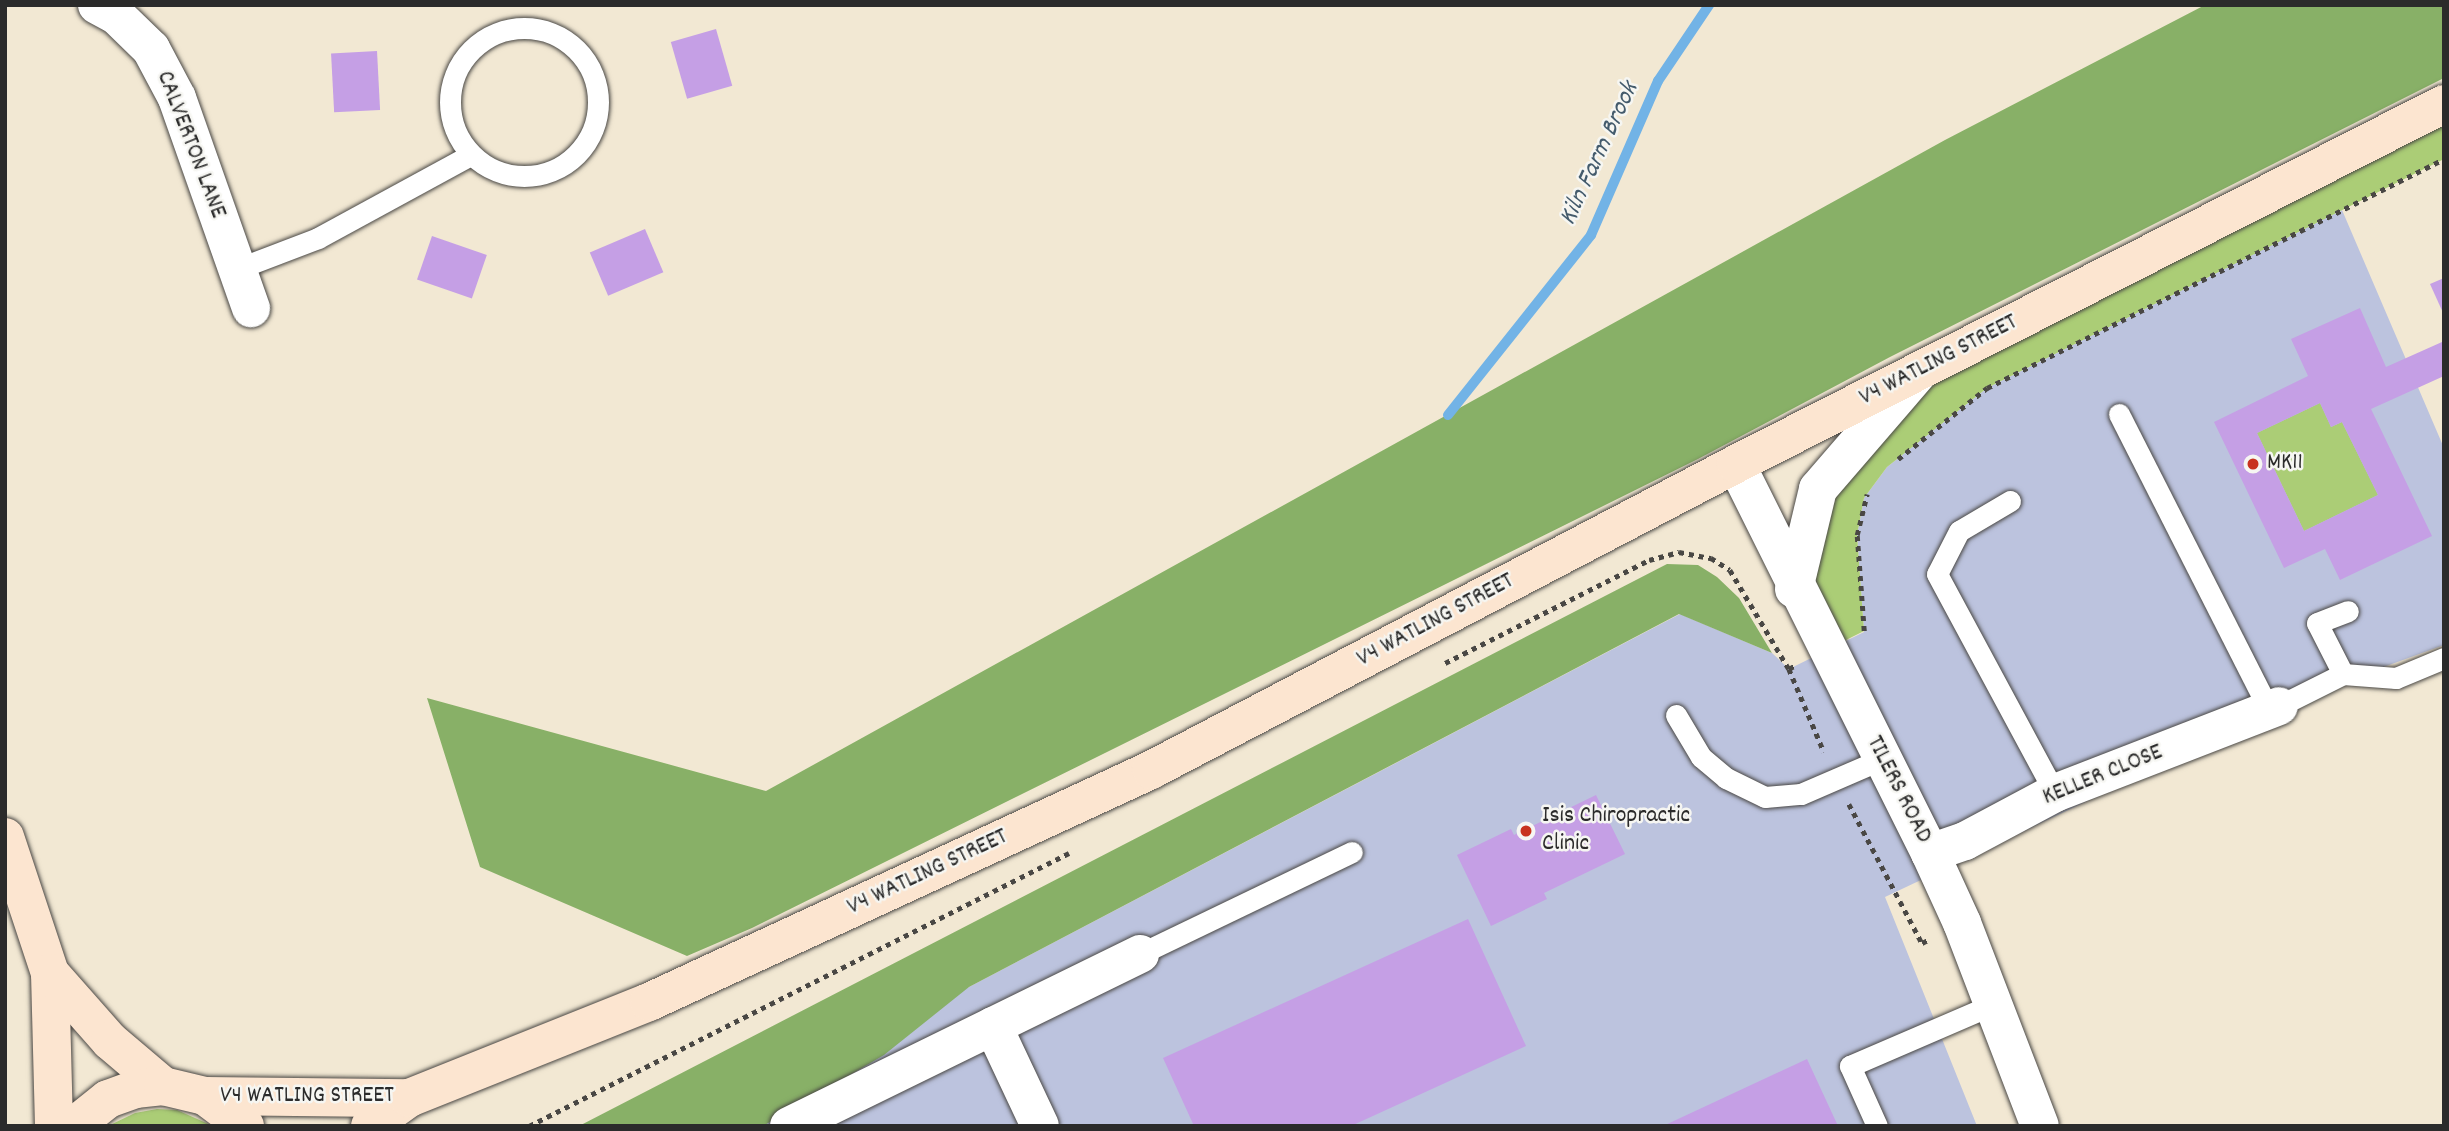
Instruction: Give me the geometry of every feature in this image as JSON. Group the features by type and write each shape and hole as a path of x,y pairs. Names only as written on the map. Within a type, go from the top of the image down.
{"street":[{"name":"CALVERTON LANE","path":"97,5 116,15 158,62 177,99 251,308"},
{"name":"V4 WATLING STREET","path":"370,1126 409,1098 685,986 1151,769 1736,464 2444,104"},
{"path":"1794,589 1818,489 1919,372"},
{"name":"TILERS ROAD","path":"1736,464 1794,589 1930,853 1962,923 2039,1126"},
{"name":"KELLER CLOSE","path":"1930,853 1965,841 2055,793 2274,708"},
{"path":"5,838 50,973 54,1126"},
{"path":"789,1126 1140,954"},
{"path":"50,973 110,1041 163,1086"},
{"path":"993,1026 1040,1126"},
{"path":"75,1126 108,1099 135,1089 163,1086 205,1096 245,1126"},
{"name":"V4 WATLING STREET","path":"205,1096 409,1098"}],"lane":[{"path":"517,27 542,29 564,39 582,55 594,77 598,102 594,127 582,149 564,165 540,175 515,177 491,169 470,155 456,135 449,112 450,88 459,65 474,47 494,33 517,27"},
{"path":"237,269 318,237 470,155"},
{"path":"2119,414 2274,708 2343,674 2396,678 2444,658"},
{"path":"2010,502 1959,531 1937,574 2055,793"},
{"path":"2343,674 2317,622 2347,611"},
{"path":"1676,715 1701,757 1726,778 1765,797 1801,794 1837,782 1882,759"},
{"path":"1140,954 1352,852"},
{"path":"1877,1126 1850,1066 1994,1004"}],"path":[{"path":"1887,467 1987,388 2444,159"},
{"path":"1789,669 1864,631 1857,535 1864,498 1872,488"},
{"path":"1437,667 1649,559 1679,552 1711,558 1730,570 1789,669 1837,782 1922,943 1962,923"},
{"path":"529,1126 1076,850"}],"shaded area":[{"path":"2342,210 2444,448 2444,645 2326,688 1885,897 1977,1126 642,1126 969,987 1680,614 1772,653 1789,669 1864,632 1857,535 1864,498 1887,467 1987,388"}],"green space":[{"path":"2205,5 2444,5 2444,78 1890,357 1698,459 752,928 687,956 480,867 427,698 766,791 1945,140"},
{"path":"2444,110 2444,159 1987,388 1887,467 1864,498 1857,535 1864,631 1826,650 1795,589 1818,489 1919,372"},
{"path":"2320,403 2331,427 2342,422 2378,495 2304,531 2257,433"},
{"path":"1667,564 1698,565 1717,577 1739,598 1772,653 1679,614 969,987 884,1055 763,1126 579,1126"},
{"path":"157,1109 177,1110 213,1126 108,1126 135,1113"}],"building":[{"path":"716,29 732,86 687,99 671,42"},
{"path":"377,51 380,110 334,112 331,53"},
{"path":"645,229 663,272 608,296 590,252"},
{"path":"432,236 487,255 472,298 417,279"},
{"path":"2444,278 2444,315 2430,284"},
{"name":"MK11","path":"2360,308 2386,367 2442,342 2444,376 2371,409 2432,536 2340,580 2325,549 2284,568 2214,422 2308,376 2291,339","holes":["2320,403 2331,427 2342,422 2378,495 2304,531 2257,433"]},
{"path":"1596,795 1625,854 1544,893 1547,899 1491,926 1457,855 1511,829 1514,835"},
{"path":"1468,919 1526,1046 1351,1126 1194,1126 1163,1058"},
{"path":"1807,1059 1838,1126 1663,1126"}],"waterway":[{"name":"Kiln Farm Brook","path":"1448,415 1591,235 1658,81 1709,5"}],"place":[{"name":"MK11","path":"2253,464"},
{"name":"Isis Chiropractic Clinic","path":"1526,831"}]}
